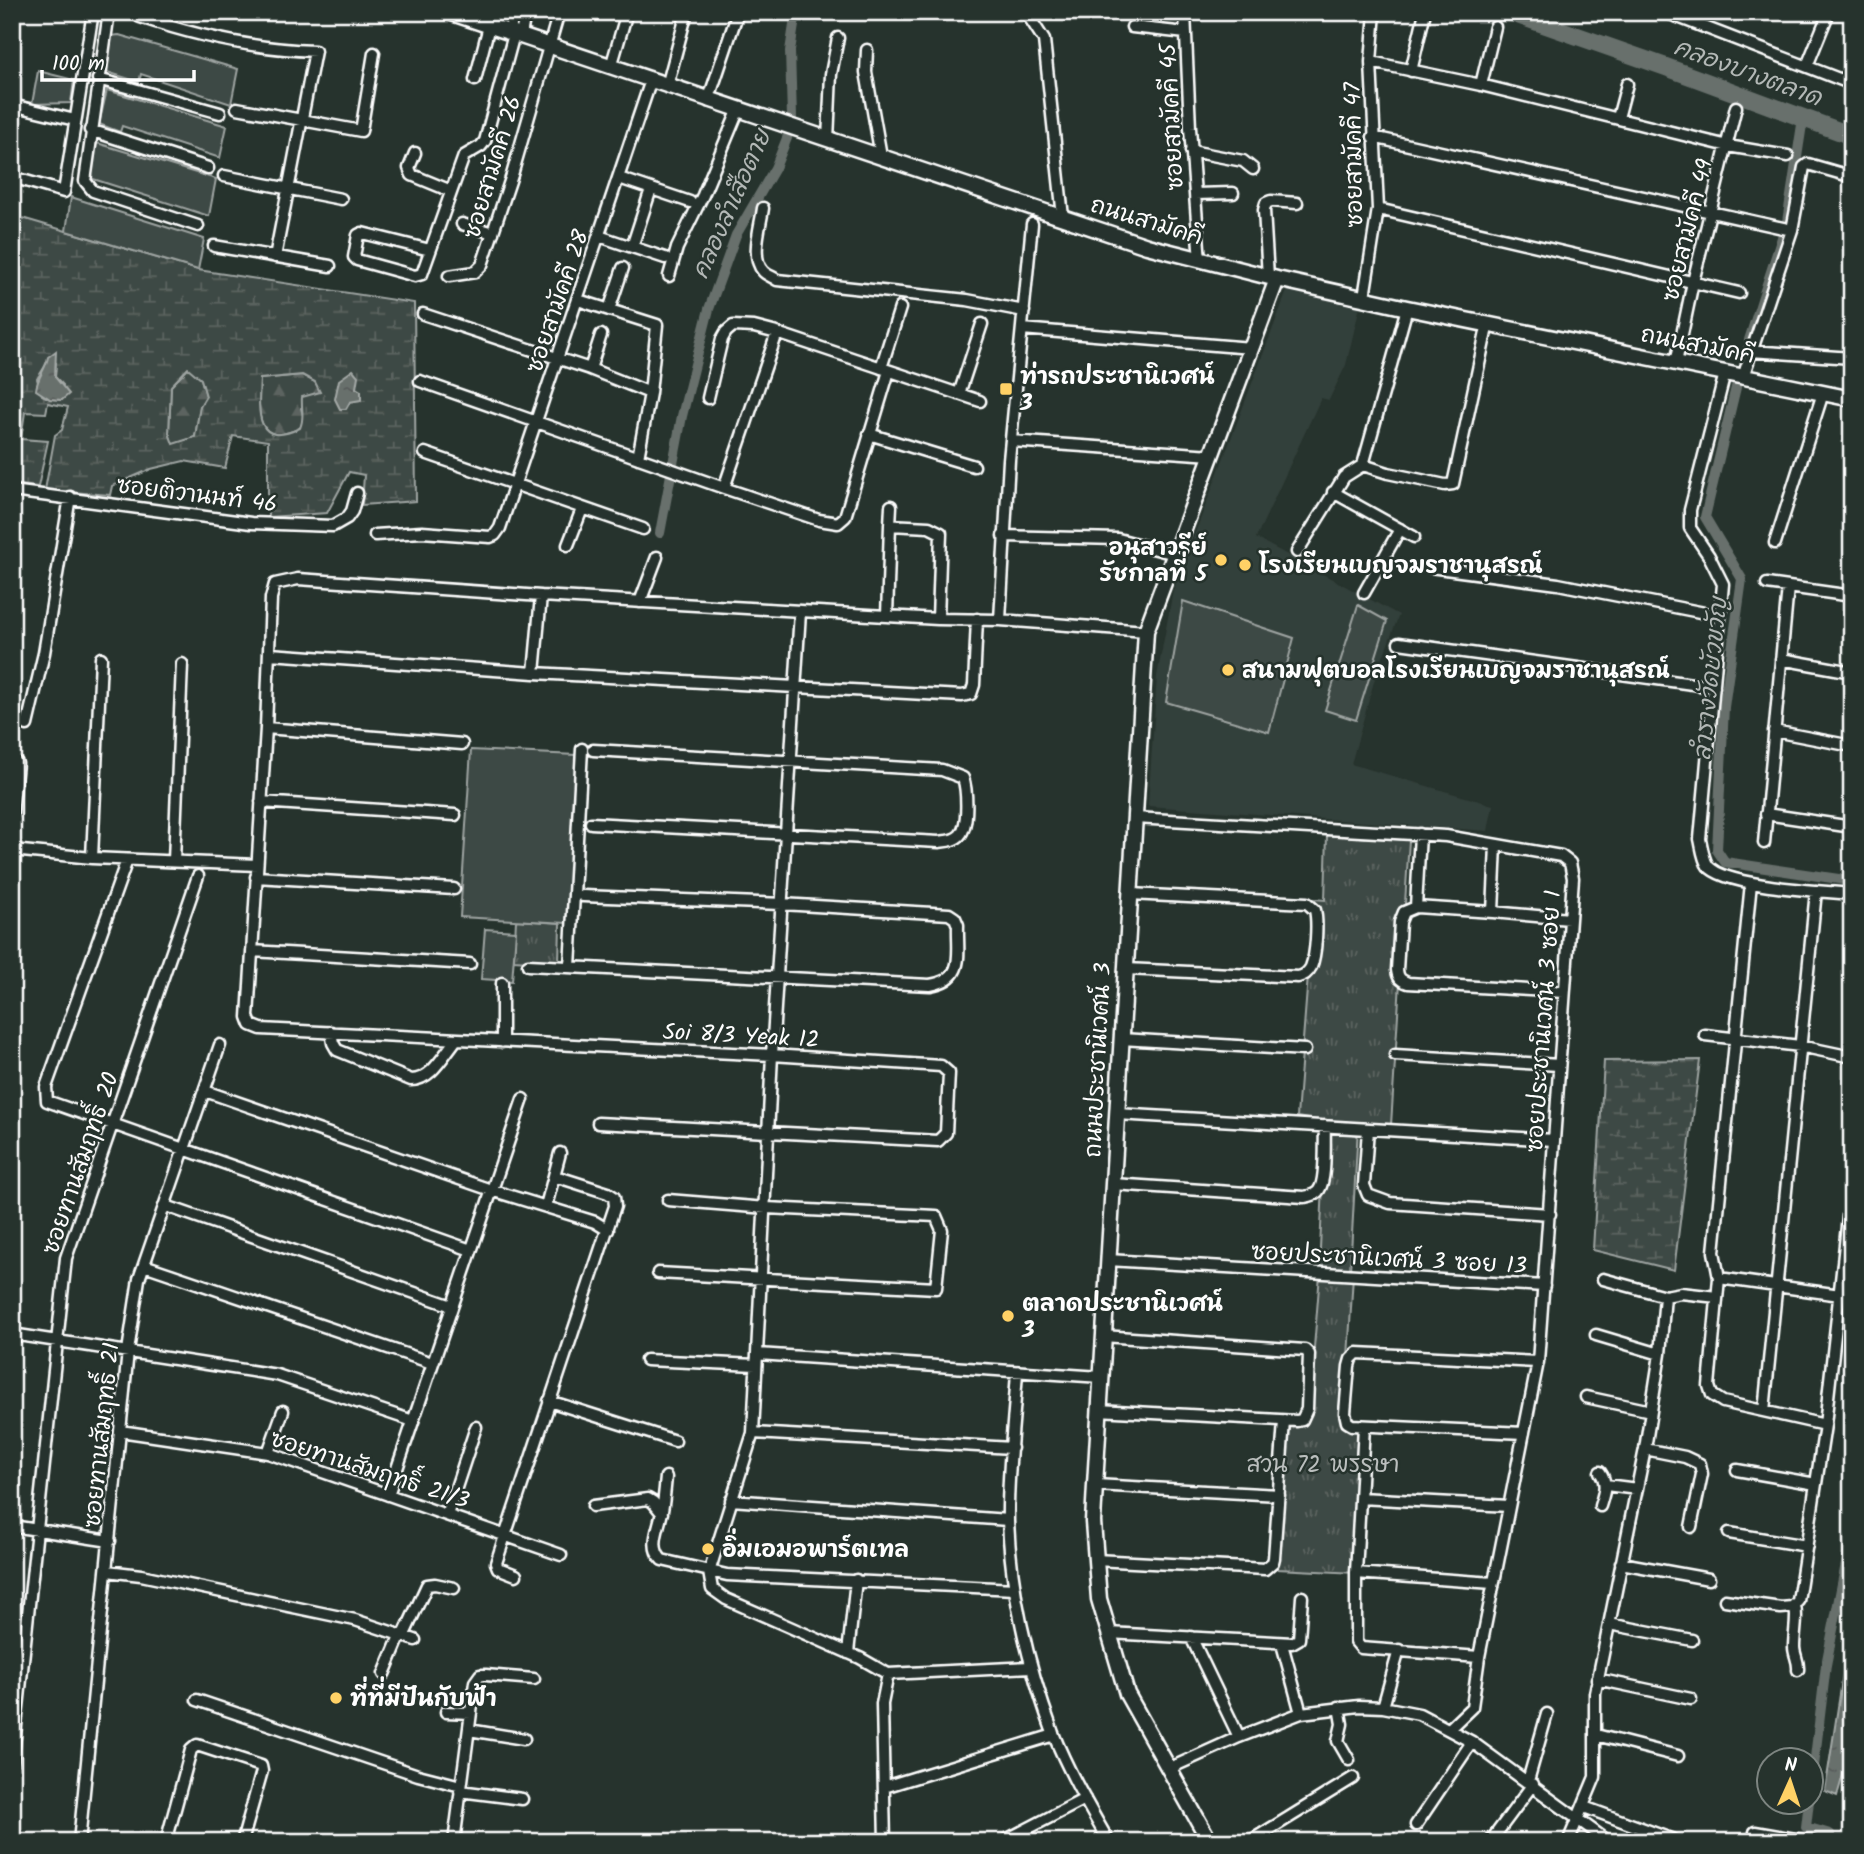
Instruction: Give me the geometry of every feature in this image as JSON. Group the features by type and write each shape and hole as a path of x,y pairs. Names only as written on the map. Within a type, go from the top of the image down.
{"street":[{"path":"12,177 64,192 93,12"},
{"path":"109,12 90,130 85,181 87,186 93,191 198,226"},
{"path":"140,12 140,17 186,33 282,50 315,51 275,257"},
{"name":"ถนนสามัคคี","path":"449,12 738,111 1200,261 1407,308 1852,399"},
{"path":"513,12 515,34"},
{"path":"430,250 362,233 358,235 354,257 415,276 422,274 464,156 485,141 515,34 525,12"},
{"name":"ซอยสามัคคี 26","path":"449,276 468,274 480,268 512,175 559,12"},
{"path":"611,67 627,12"},
{"path":"667,86 687,12"},
{"path":"708,101 738,12"},
{"path":"1026,12 1044,40 1063,217"},
{"name":"ซอยสามัคคี 45","path":"1185,12 1191,151 1200,261"},
{"name":"ซอยสามัคคี 47","path":"1364,297 1378,209 1371,62 1375,12"},
{"path":"1411,71 1425,12"},
{"path":"1665,12 1852,83"},
{"path":"1807,66 1829,12"},
{"path":"475,80 489,26"},
{"path":"1132,27 1186,33"},
{"path":"1481,85 1495,27"},
{"path":"828,140 831,74 838,38"},
{"path":"867,50 866,72 881,156"},
{"path":"237,108 361,131 374,53"},
{"path":"1371,62 1481,85 1728,146 1788,156"},
{"path":"98,79 220,113"},
{"name":"ซอยสามัคคี 28","path":"375,535 422,532 490,537 497,533 537,422 651,80"},
{"path":"1618,118 1627,84"},
{"path":"12,105 75,120"},
{"name":"ซอยสามัคคี 49","path":"1676,363 1736,107"},
{"path":"670,276 677,248 703,195 738,111"},
{"path":"90,130 208,168"},
{"path":"1373,137 1788,228"},
{"path":"1191,151 1243,161 1253,169"},
{"path":"415,153 410,168 412,175 451,191"},
{"path":"1743,377 1805,166 1814,164 1846,175 1852,169"},
{"path":"224,176 341,199"},
{"path":"619,178 690,202"},
{"path":"632,247 651,189"},
{"path":"1195,194 1233,193"},
{"path":"1273,278 1264,209 1266,203 1271,201 1297,203"},
{"path":"763,208 757,249 758,264 764,272 777,280 967,300 1024,312"},
{"path":"1378,209 1739,293"},
{"path":"462,224 494,233"},
{"path":"1000,620 1003,536 1032,224"},
{"path":"599,236 665,258"},
{"path":"214,246 330,266"},
{"path":"609,310 623,268"},
{"name":"ถนนประชานิเวศน์ 3","path":"1210,1842 1127,1694 1099,1599 1095,1560 1094,1485 1146,631 1251,348 1273,278"},
{"path":"578,300 657,325 650,393 638,458"},
{"path":"420,381 724,488 819,520 838,523 845,517 869,434 900,307"},
{"path":"1297,552 1344,477 1363,465 1407,308"},
{"path":"423,314 590,369 650,393"},
{"path":"1363,465 1410,478 1453,484 1488,323"},
{"path":"959,394 982,324"},
{"path":"708,398 726,332 733,326 777,332 980,401"},
{"path":"1022,329 1251,348"},
{"path":"724,488 777,332"},
{"path":"590,369 601,335"},
{"path":"1750,351 1852,358"},
{"path":"1725,373 1690,510 1690,528 1709,556 1723,584 1700,839 1707,864 1722,877 1751,883 1852,894"},
{"path":"1775,543 1823,393"},
{"path":"869,434 974,466"},
{"path":"1011,441 1212,455"},
{"path":"425,453 643,528"},
{"name":"ซอยติวานนท์ 46","path":"12,491 251,523 333,526 347,518 357,493"},
{"path":"1333,492 1414,537"},
{"path":"27,725 44,653 70,497"},
{"path":"887,616 891,506"},
{"path":"568,545 582,509"},
{"path":"890,525 929,527 941,533 938,619"},
{"path":"1364,593 1400,529"},
{"path":"1003,536 1118,539 1175,554"},
{"path":"640,602 657,557"},
{"path":"1430,567 1558,584 1720,616"},
{"path":"470,964 251,951 266,728 271,598 275,583 298,579 800,612 1000,620 1146,631"},
{"path":"1767,584 1852,596"},
{"path":"1763,843 1788,587"},
{"path":"534,673 541,596"},
{"path":"800,612 772,1055 753,1433 709,1572 712,1589 716,1594 848,1653 888,1674 1031,1667"},
{"path":"270,654 534,673 962,696 971,694 974,685 977,619"},
{"path":"1399,643 1714,687"},
{"path":"92,858 101,658"},
{"path":"1781,659 1852,672"},
{"path":"174,861 182,663"},
{"path":"266,728 462,744"},
{"path":"1774,731 1852,746"},
{"path":"570,968 587,749 942,770 963,778 966,786 965,826 960,836 939,842 592,823"},
{"path":"12,814 17,763"},
{"path":"261,802 455,815"},
{"path":"1766,814 1852,827"},
{"name":"ซอยประชานิเวศน์ 3 ซอย 1","path":"1135,818 1446,836 1561,856 1570,863 1573,878 1544,1286"},
{"path":"1416,908 1420,834"},
{"path":"1493,912 1496,845"},
{"path":"12,850 92,858 257,865"},
{"path":"127,860 45,1092 47,1101 471,1250"},
{"name":"ซอยทานสัมฤทธิ์ 20","path":"12,1764 66,1258 198,876"},
{"path":"256,877 454,889"},
{"path":"1751,883 1714,1252 1719,1278 1709,1386 1712,1395 1723,1402 1825,1425"},
{"path":"1764,1411 1816,891"},
{"path":"1126,968 1298,977 1307,973 1311,967 1316,915 1312,905 1307,903 1130,894"},
{"path":"528,965 930,985 944,983 956,972 958,925 955,918 949,914 583,896"},
{"path":"1564,992 1408,983 1398,978 1399,946 1402,916 1416,908 1569,919"},
{"name":"Soi 8/3 Yeak 12","path":"251,951 248,1017 251,1025 261,1029 772,1055 941,1066 949,1073 946,1133 938,1142 769,1132"},
{"path":"502,983 502,1042"},
{"path":"331,1032 337,1050 411,1080 421,1079 430,1073 456,1040"},
{"path":"1705,1035 1800,1046 1852,1057"},
{"path":"1121,1039 1305,1050"},
{"name":"ซอยทานสัมฤทธิ์ 21","path":"79,1842 136,1293 220,1045"},
{"path":"1395,1055 1559,1065"},
{"path":"205,1091 491,1191 595,1222 608,1230"},
{"path":"388,1495 523,1099"},
{"path":"1117,1114 1554,1140"},
{"path":"598,1123 769,1132"},
{"path":"1113,1184 1304,1197 1314,1195 1322,1180 1325,1126"},
{"path":"1368,1129 1364,1185 1368,1195 1375,1199 1390,1203 1550,1214"},
{"path":"546,1206 560,1153"},
{"path":"516,1575 496,1566 615,1206 614,1197 555,1176"},
{"path":"1798,1670 1794,1649 1797,1618 1795,1605 1798,1601 1825,1425 1852,1181"},
{"path":"659,1273 936,1288 942,1230 936,1216 765,1208 668,1200"},
{"path":"166,1206 452,1306"},
{"name":"ซอยประชานิเวศน์ 3 ซอย 13","path":"1108,1260 1544,1286 1538,1362 1493,1583 1472,1707 1449,1729"},
{"path":"144,1265 432,1363"},
{"path":"1719,1278 1839,1295"},
{"path":"1603,1279 1665,1296 1681,1293 1717,1297"},
{"path":"1568,1842 1595,1777 1594,1702 1597,1679 1645,1449 1660,1354 1665,1296"},
{"path":"12,1334 277,1375 413,1421"},
{"path":"1596,1335 1660,1354"},
{"path":"1098,1410 1284,1421 1302,1420 1306,1415 1309,1354 1302,1349 1103,1336"},
{"path":"1524,1433 1364,1426 1348,1422 1345,1413 1349,1366 1353,1355 1357,1353 1538,1362"},
{"path":"646,1360 757,1359 1101,1377"},
{"path":"1017,1372 1008,1520 1014,1590 1031,1667 1054,1735 1109,1842"},
{"path":"1586,1397 1651,1411"},
{"path":"549,1401 675,1441"},
{"path":"268,1453 283,1411"},
{"path":"1095,1560 1265,1569 1274,1558 1284,1421"},
{"path":"1364,1426 1356,1573 1356,1642 1361,1648 1479,1657"},
{"path":"447,1515 476,1427"},
{"name":"ซอยทานสัมฤทธิ์ 21/3","path":"120,1432 268,1453 561,1555"},
{"path":"753,1433 1012,1448"},
{"path":"1645,1449 1685,1457 1700,1464 1702,1474 1691,1527"},
{"path":"1737,1470 1816,1484"},
{"path":"1600,1472 1606,1485 1600,1506"},
{"path":"666,1477 662,1513 656,1534 658,1556 662,1560 709,1572 1014,1590"},
{"path":"1094,1485 1279,1494"},
{"path":"1606,1485 1637,1489"},
{"path":"593,1506 648,1499 662,1513"},
{"path":"1360,1499 1509,1506"},
{"path":"731,1500 1008,1520"},
{"path":"12,1526 110,1541"},
{"path":"1729,1533 1807,1546"},
{"path":"1621,1563 1709,1579"},
{"path":"107,1571 141,1575 355,1620 415,1640"},
{"path":"1356,1573 1493,1583"},
{"path":"848,1653 856,1580"},
{"path":"384,1674 426,1585 454,1588"},
{"path":"1108,1633 1292,1643 1299,1639 1302,1597"},
{"path":"1725,1600 1780,1608 1795,1605"},
{"path":"1608,1624 1692,1640"},
{"path":"1191,1637 1239,1737"},
{"path":"1283,1644 1301,1713"},
{"path":"1384,1707 1399,1650"},
{"path":"886,1842 882,1704 888,1674"},
{"path":"454,1842 475,1682 480,1675 534,1679"},
{"path":"1597,1679 1691,1699"},
{"path":"197,1700 418,1775 461,1788 522,1799"},
{"path":"1168,1769 1301,1713 1339,1707 1384,1707 1419,1714 1472,1742 1609,1842"},
{"path":"1339,1707 1342,1726 1338,1741 1349,1760"},
{"path":"446,1712 471,1713"},
{"path":"1490,1842 1531,1783 1547,1714"},
{"path":"470,1730 524,1739"},
{"path":"884,1787 1054,1735"},
{"path":"1596,1735 1678,1756"},
{"path":"1416,1825 1472,1742"},
{"path":"166,1842 191,1750 197,1745 261,1766 262,1771 242,1842"},
{"path":"1249,1842 1353,1778"},
{"path":"1002,1842 1085,1799"},
{"path":"1584,1807 1679,1842"},
{"path":"1755,1832 1813,1842"}],"shaded area":[{"name":"โรงเรียนเบญจมราชานุสรณ์","path":"1287,291 1360,306 1346,365 1329,400 1321,398 1256,538 1399,615 1375,678 1351,764 1493,805 1488,831 1148,806 1157,676 1173,591"}],"green space":[{"path":"119,35 238,69 231,104 141,74 139,82 107,72 111,36"},
{"path":"38,71 74,80 71,103 32,104"},
{"path":"107,90 227,126 220,158 122,126 120,132 99,124"},
{"path":"97,143 216,179 209,216 87,177"},
{"path":"71,197 204,239 198,270 66,231"},
{"path":"12,215 198,270 414,303 416,501 362,505 364,475 349,472 327,513 268,517 268,441 233,436 225,468 184,461 151,469 112,486 110,495 45,490 55,435 62,430 68,407 48,403 46,413 25,412 21,439 48,441 38,487 12,484","holes":["56,363 55,377 63,385 62,400 42,395 37,379 46,365","188,368 201,379 206,396 200,406 195,437 173,444 169,433 171,386","302,375 315,382 320,392 302,397 303,417 300,428 274,434 262,424 259,404 260,379"]},
{"path":"189,368 201,379 206,396 200,406 195,437 173,445 169,433 171,386"},
{"path":"302,375 315,382 321,392 301,408 304,419 300,428 274,434 262,424 259,404 260,379"},
{"name":"สนามฟุตบอลโรงเรียนเบญจมราชานุสรณ์","path":"1183,601 1294,638 1269,732 1166,702"},
{"path":"1358,605 1387,621 1356,720 1325,710"},
{"path":"471,750 576,755 567,923 460,917"},
{"path":"1327,835 1409,840 1391,1125 1358,1126 1350,1271 1319,1270 1326,1122 1297,1117 1314,899 1325,900"},
{"path":"516,920 560,923 559,963 514,960"},
{"path":"485,929 516,931 512,981 481,979"},
{"path":"1700,1060 1674,1270 1593,1250 1604,1061"},
{"name":"สวน 72 พรรษา","path":"1320,1274 1353,1275 1344,1423 1366,1425 1356,1573 1278,1569 1286,1421 1308,1421"}],"water":[{"path":"56,351 55,377 69,394 62,400 50,399 36,390 48,357"},
{"path":"353,370 358,376 356,388 361,391 361,400 350,402 346,409 340,409 335,399 339,380"},
{"path":"12,917 20,941 12,1005"},
{"path":"1847,1649 1852,1651 1852,1743 1837,1796 1826,1791"}],"waterway":[{"name":"คลองลำเสือตาย","path":"660,533 682,416 709,309 736,235 775,168 787,138 792,117 790,51 796,12"},
{"name":"คลองบางตลาด","path":"1509,12 1852,136"},
{"name":"ลำรางวัดบัวขวัญ","path":"1749,340 1787,222 1803,118"},
{"name":"ลำรางวัดบัวขวัญ","path":"1737,383 1705,517 1742,579 1724,707 1717,850 1725,862 1852,881"},
{"name":"ลำรางวัดบัวขวัญ","path":"1817,1745 1826,1665 1852,1533"},
{"name":"ลำรางวัดบัวขวัญ","path":"1807,1815 1806,1827 1830,1834"}],"place":[{"name":"ท่ารถประชานิเวศน์ 3","path":"1006,389"},
{"name":"อนุสาวรีย์ รัชกาลที่ 5","path":"1221,560"},
{"name":"โรงเรียนเบญจมราชานุสรณ์","path":"1245,565"},
{"name":"สนามฟุตบอลโรงเรียนเบญจมราชานุสรณ์","path":"1228,670"},
{"name":"ตลาดประชานิเวศน์ 3","path":"1008,1316"},
{"name":"อิ่มเอมอพาร์ตเทล","path":"708,1549"},
{"name":"ที่ที่มีปันกับฟ้า","path":"336,1698"}]}
